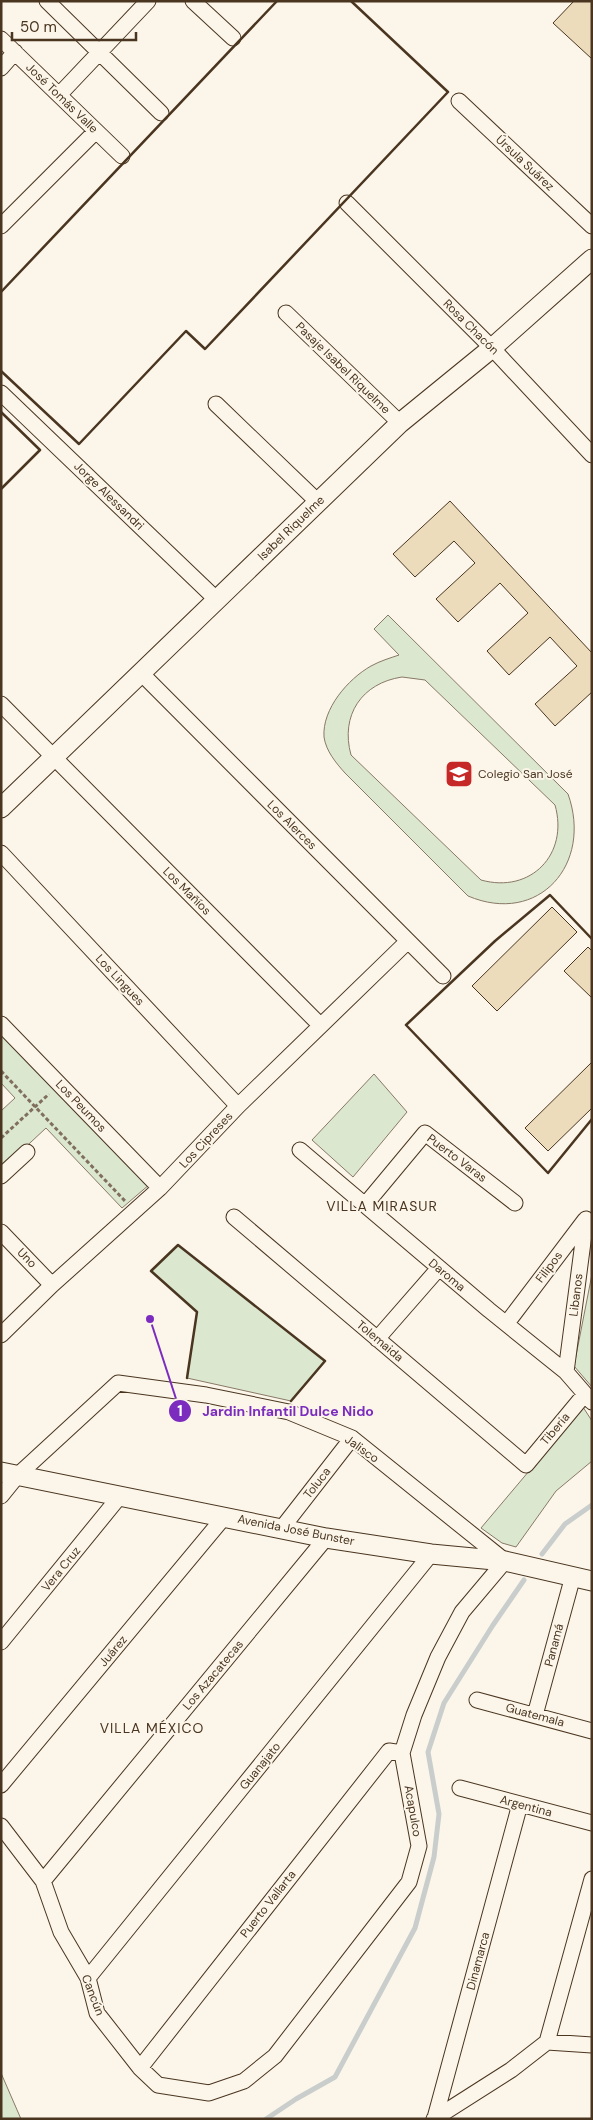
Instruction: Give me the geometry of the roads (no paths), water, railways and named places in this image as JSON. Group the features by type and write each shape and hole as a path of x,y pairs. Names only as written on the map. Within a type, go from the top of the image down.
{"street":[{"path":"46,1 161,113"},
{"path":"59,95 148,1"},
{"path":"193,1 233,38"},
{"name":"José Tomás Valle","path":"1,39 122,156"},
{"path":"1,68 15,52"},
{"name":"Úrsula Suárez","path":"459,101 592,226"},
{"path":"1,226 96,131"},
{"name":"Rosa Chacón","path":"347,203 492,348 592,455"},
{"name":"Isabel Riquelme","path":"1,808 400,423 492,348 592,259"},
{"name":"Pasaje Isabel Riquelme","path":"286,313 400,423"},
{"name":"Jorge Alessandri","path":"1,393 217,600"},
{"path":"216,404 318,502"},
{"name":"Los Alerces","path":"141,673 443,976"},
{"path":"1,704 55,756"},
{"name":"Los Mañíos","path":"55,756 320,1025"},
{"name":"Los Lingues","path":"1,853 238,1106"},
{"name":"Los Cipreses","path":"1,1335 52,1285 160,1188 238,1106 408,941"},
{"name":"Los Peumos","path":"1,1024 160,1188"},
{"name":"Puerto Varas","path":"365,1205 425,1133 515,1203"},
{"name":"Daroma","path":"300,1150 439,1268 566,1372 588,1398"},
{"path":"1,1176 27,1152"},
{"name":"Filipos","path":"507,1323 589,1215"},
{"name":"Libanos","path":"566,1372 589,1215"},
{"name":"Tolemaida","path":"234,1217 526,1465"},
{"name":"Uno","path":"1,1232 52,1285"},
{"path":"378,1340 439,1268"},
{"name":"Jalisco","path":"10,1474 118,1383 206,1395 289,1412 352,1438 505,1561"},
{"name":"Tiberia","path":"526,1465 588,1398"},
{"name":"Toluca","path":"282,1528 352,1438"},
{"path":"1,1496 10,1474"},
{"name":"Avenida José Bunster","path":"10,1474 225,1516 326,1538 431,1554 505,1561 592,1581"},
{"name":"Vera Cruz","path":"1,1642 120,1496"},
{"name":"Juárez","path":"1,1785 225,1516"},
{"name":"Los Azacatecas","path":"43,1881 326,1538"},
{"name":"Guanajato","path":"88,1978 431,1554"},
{"name":"Acapulco","path":"210,2093 244,2081 275,2056 409,1882 419,1846 402,1753 414,1715 438,1657 462,1612 505,1561"},
{"name":"Panamá","path":"535,1715 572,1576"},
{"name":"Guatemala","path":"477,1700 592,1731"},
{"name":"Puerto Vallarta","path":"140,2068 389,1751 402,1753"},
{"name":"Argentina","path":"460,1788 592,1823"},
{"name":"Dinamarca","path":"435,2118 520,1804"},
{"name":"Cancún","path":"1,1826 43,1881 61,1932 88,1978 98,2013 116,2039 140,2068 158,2085 210,2093"},
{"path":"435,2118 511,2070 547,2042 592,1879"},
{"path":"547,2042 592,2045"}],"waterway":[{"path":"542,1554 565,1524 592,1505"},
{"path":"266,2119 335,2077 415,1928 434,1857 439,1814 428,1752 444,1703 524,1580"}],"place":[{"name":"Colegio San José","path":"459,774"},
{"name":"Jardin Infantil Dulce Nido","path":"150,1319"}],"district":[{"name":"VILLA MIRASUR","path":"382,1206"},
{"name":"VILLA MÉXICO","path":"152,1728"}]}
